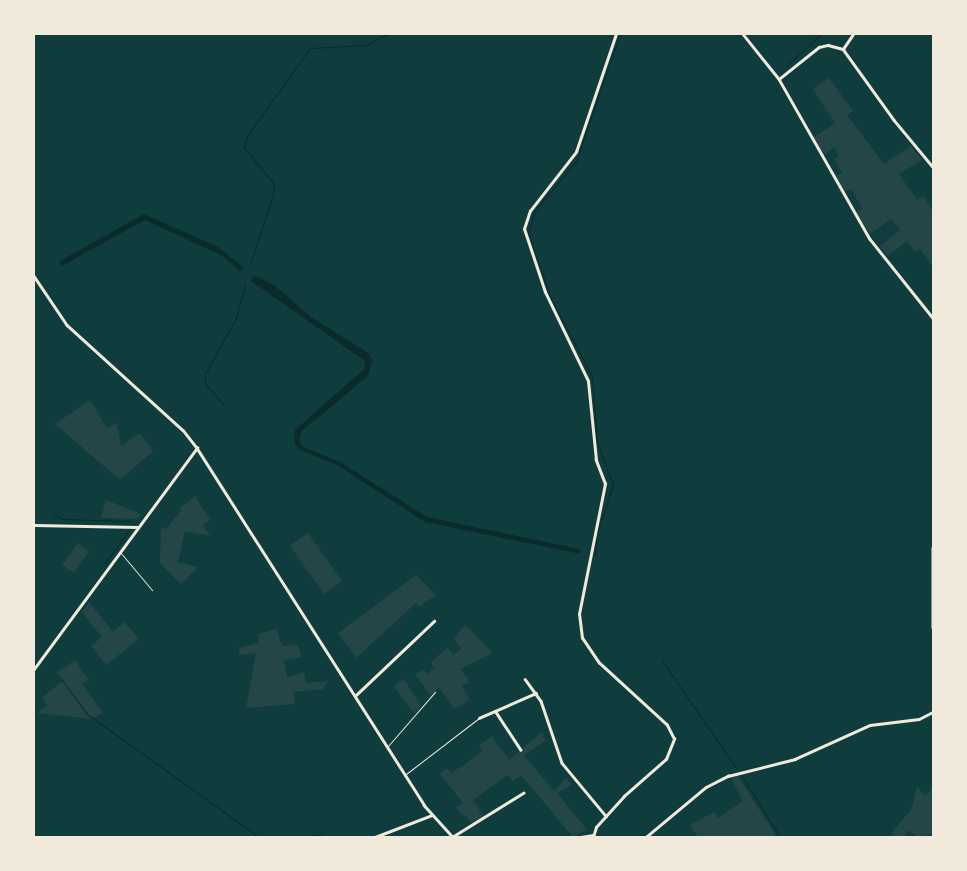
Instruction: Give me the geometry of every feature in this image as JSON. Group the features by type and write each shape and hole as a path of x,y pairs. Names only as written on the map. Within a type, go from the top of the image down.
{"street":[{"path":"581,837 593,836 606,816 666,759 674,739 667,725 599,663 582,638 579,614 605,484 595,452 588,381 545,292 524,229 530,211 576,152 616,34"},
{"path":"743,34 779,79 870,239 933,318"},
{"path":"843,49 853,34"},
{"path":"779,79 819,47 828,45 843,49 894,120 933,167"},
{"path":"34,276 67,325 183,430 197,448 432,815 453,837 523,793"},
{"path":"34,669 197,448"},
{"path":"34,525 138,527"},
{"path":"933,548 933,627"},
{"path":"355,696 434,620"},
{"path":"525,679 536,693 562,764 606,816"},
{"path":"479,718 536,693"},
{"path":"496,712 521,750"},
{"path":"646,837 706,787 728,776 795,759 870,725 919,720 933,712"},
{"path":"375,837 432,815"},
{"path":"389,832 393,837"}],"lane":[{"path":"120,552 152,590"},
{"path":"388,747 436,692"},
{"path":"405,775 479,718"}],"shaded area":[{"path":"829,78 853,111 847,115 884,164 911,146 922,160 899,174 917,200 923,196 933,210 933,268 920,249 915,252 907,241 888,256 880,246 900,230 891,219 870,234 856,212 862,208 851,189 844,192 835,176 842,173 834,159 839,156 834,147 823,156 813,138 835,123 813,89"},
{"path":"144,214 218,247 244,268 239,271 223,256 145,220 60,267 60,261"},
{"path":"254,275 275,286 311,317 368,353 372,360 368,376 302,431 299,440 302,446 340,462 427,517 579,549 581,554 425,522 337,465 298,449 294,442 295,430 364,369 365,361 251,281"},
{"path":"90,400 107,428 117,423 121,446 140,433 153,451 120,480 55,424"},
{"path":"195,496 210,520 203,525 210,536 185,531 178,562 198,567 181,584 160,563 161,528 166,529 181,511 180,508"},
{"path":"106,500 141,514 138,519 101,518"},
{"path":"308,533 342,581 324,594 290,546"},
{"path":"78,543 89,551 73,573 62,565"},
{"path":"416,575 436,595 419,607 416,603 356,658 338,633"},
{"path":"89,602 113,632 125,622 139,639 106,665 91,646 102,637 82,612"},
{"path":"465,625 493,653 460,669 470,682 462,686 470,700 454,709 439,687 431,696 415,674 423,670 427,674 434,668 431,662 448,647 453,655 461,649 454,639"},
{"path":"276,629 282,646 298,645 302,657 284,660 287,677 304,672 306,683 328,681 323,689 293,692 295,704 246,708 256,653 239,655 239,648 259,643 258,634"},
{"path":"75,660 89,680 82,684 103,713 92,719 37,713 47,706 42,697 64,680 57,673"},
{"path":"404,679 421,706 414,714 394,686"},
{"path":"542,732 545,741 524,755 554,791 566,778 572,785 557,793 587,830 573,837 521,775 513,781 508,775 473,800 484,817 472,823 465,815 462,816 456,807 463,803 440,774 447,768 451,773 465,764 482,751 479,745 492,736 509,760"},
{"path":"738,776 777,837 698,837 690,825 714,812 718,818 743,801 731,779"},
{"path":"917,787 926,796 933,787 933,834 917,837 909,830 904,837 893,837 892,832 911,810"}],"waterway":[{"path":"251,262 274,191 273,183 244,147 247,136 310,48 367,45 387,34"},
{"path":"595,556 596,536 613,485 597,442 592,376 551,299 528,233 534,212 576,161 620,34"},
{"path":"786,66 821,34"},
{"path":"839,34 845,34"},
{"path":"224,405 205,383 205,374 236,318 245,284"},
{"path":"54,514 62,519 130,521"},
{"path":"105,563 130,529"},
{"path":"661,659 737,769"},
{"path":"62,680 87,714 259,837"},
{"path":"742,776 780,837"},
{"path":"299,837 322,834"}]}
